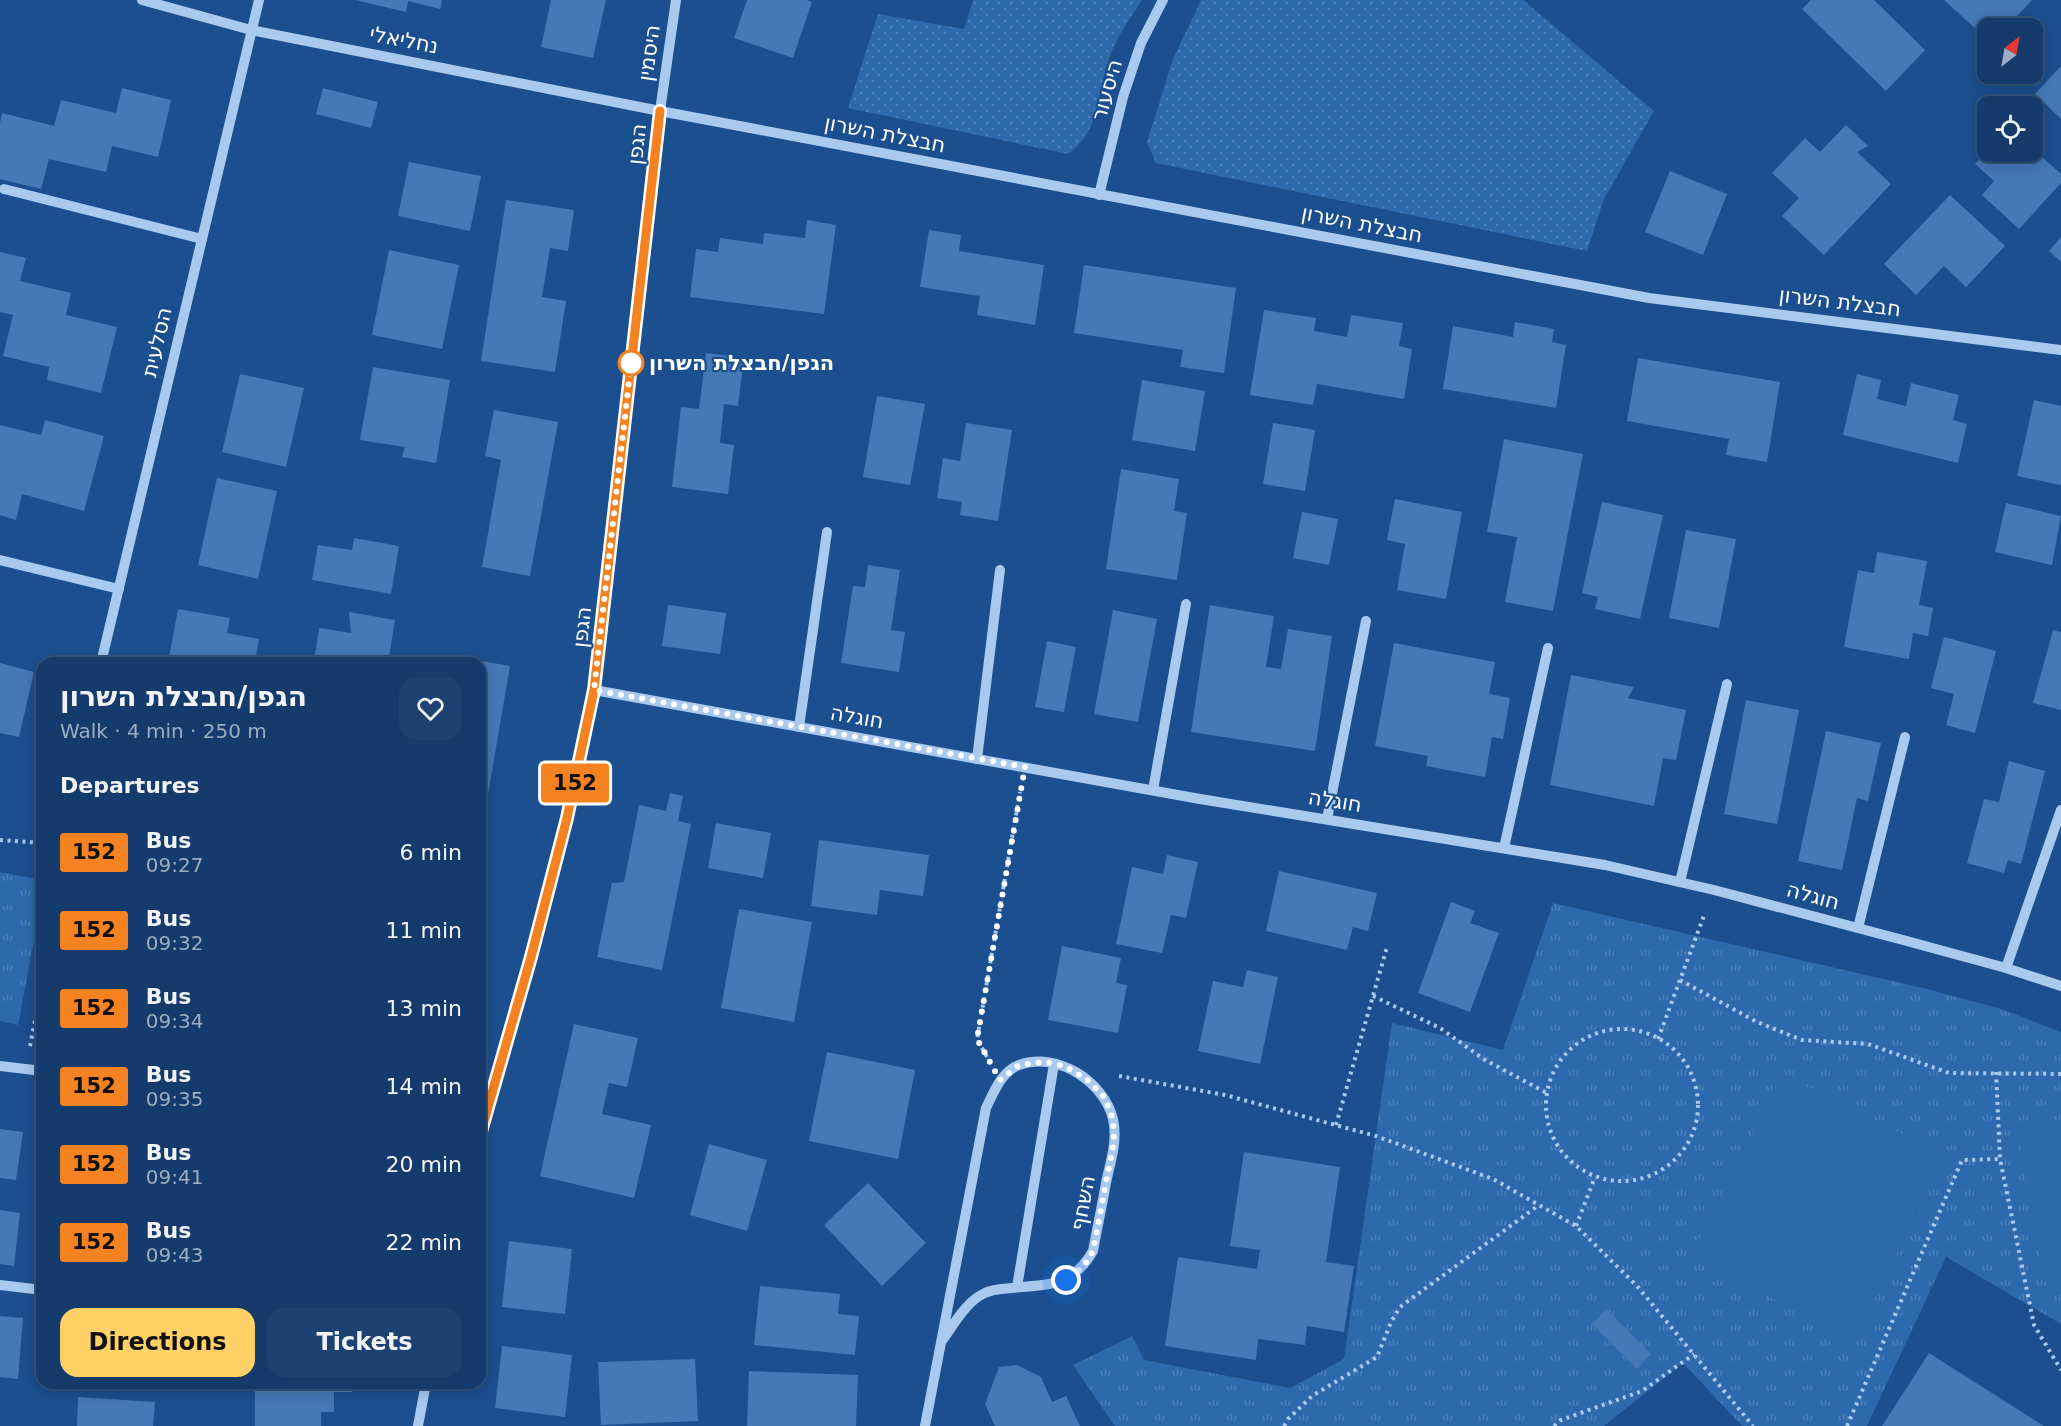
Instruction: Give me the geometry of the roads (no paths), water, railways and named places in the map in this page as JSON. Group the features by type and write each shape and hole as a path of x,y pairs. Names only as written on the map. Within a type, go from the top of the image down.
{"street":[{"name":"נחליאלי","path":"142,0 251,30 660,111"},
{"name":"הסלעית","path":"102,657 259,0"},
{"name":"היסמין","path":"660,111 676,0"},
{"name":"היסעור","path":"1099,195 1124,97 1141,43 1163,0"},
{"name":"חבצלת השרון","path":"660,111 1648,298 2061,350"},
{"name":"הגפן","path":"486,1111 531,957 564,830 594,690 660,111"},
{"path":"4,189 202,239"},
{"path":"799,727 827,532"},
{"path":"0,560 119,589"},
{"path":"977,759 1000,570"},
{"path":"1153,790 1186,604"},
{"path":"1327,819 1366,621"},
{"path":"1504,848 1548,648"},
{"path":"1680,882 1727,684"},
{"name":"חוגלה","path":"594,690 1153,790 1605,865 1714,890 1858,928 2006,968 2061,986"},
{"path":"1858,928 1905,737"},
{"path":"2006,968 2061,810"},
{"name":"השחף","path":"925,1426 941,1342 986,1108 1000,1080 1019,1065 1045,1062 1065,1066 1089,1081 1105,1098 1113,1120 1114,1141 1093,1251 1083,1267 1066,1280 982,1294 965,1310 941,1342"},
{"path":"1017,1287 1054,1064"},
{"path":"0,1066 36,1070"},
{"path":"0,1285 36,1289"},
{"path":"418,1426 425,1389"}],"place":[{"name":"הגפן/חבצלת השרון","path":"631,363"}]}
